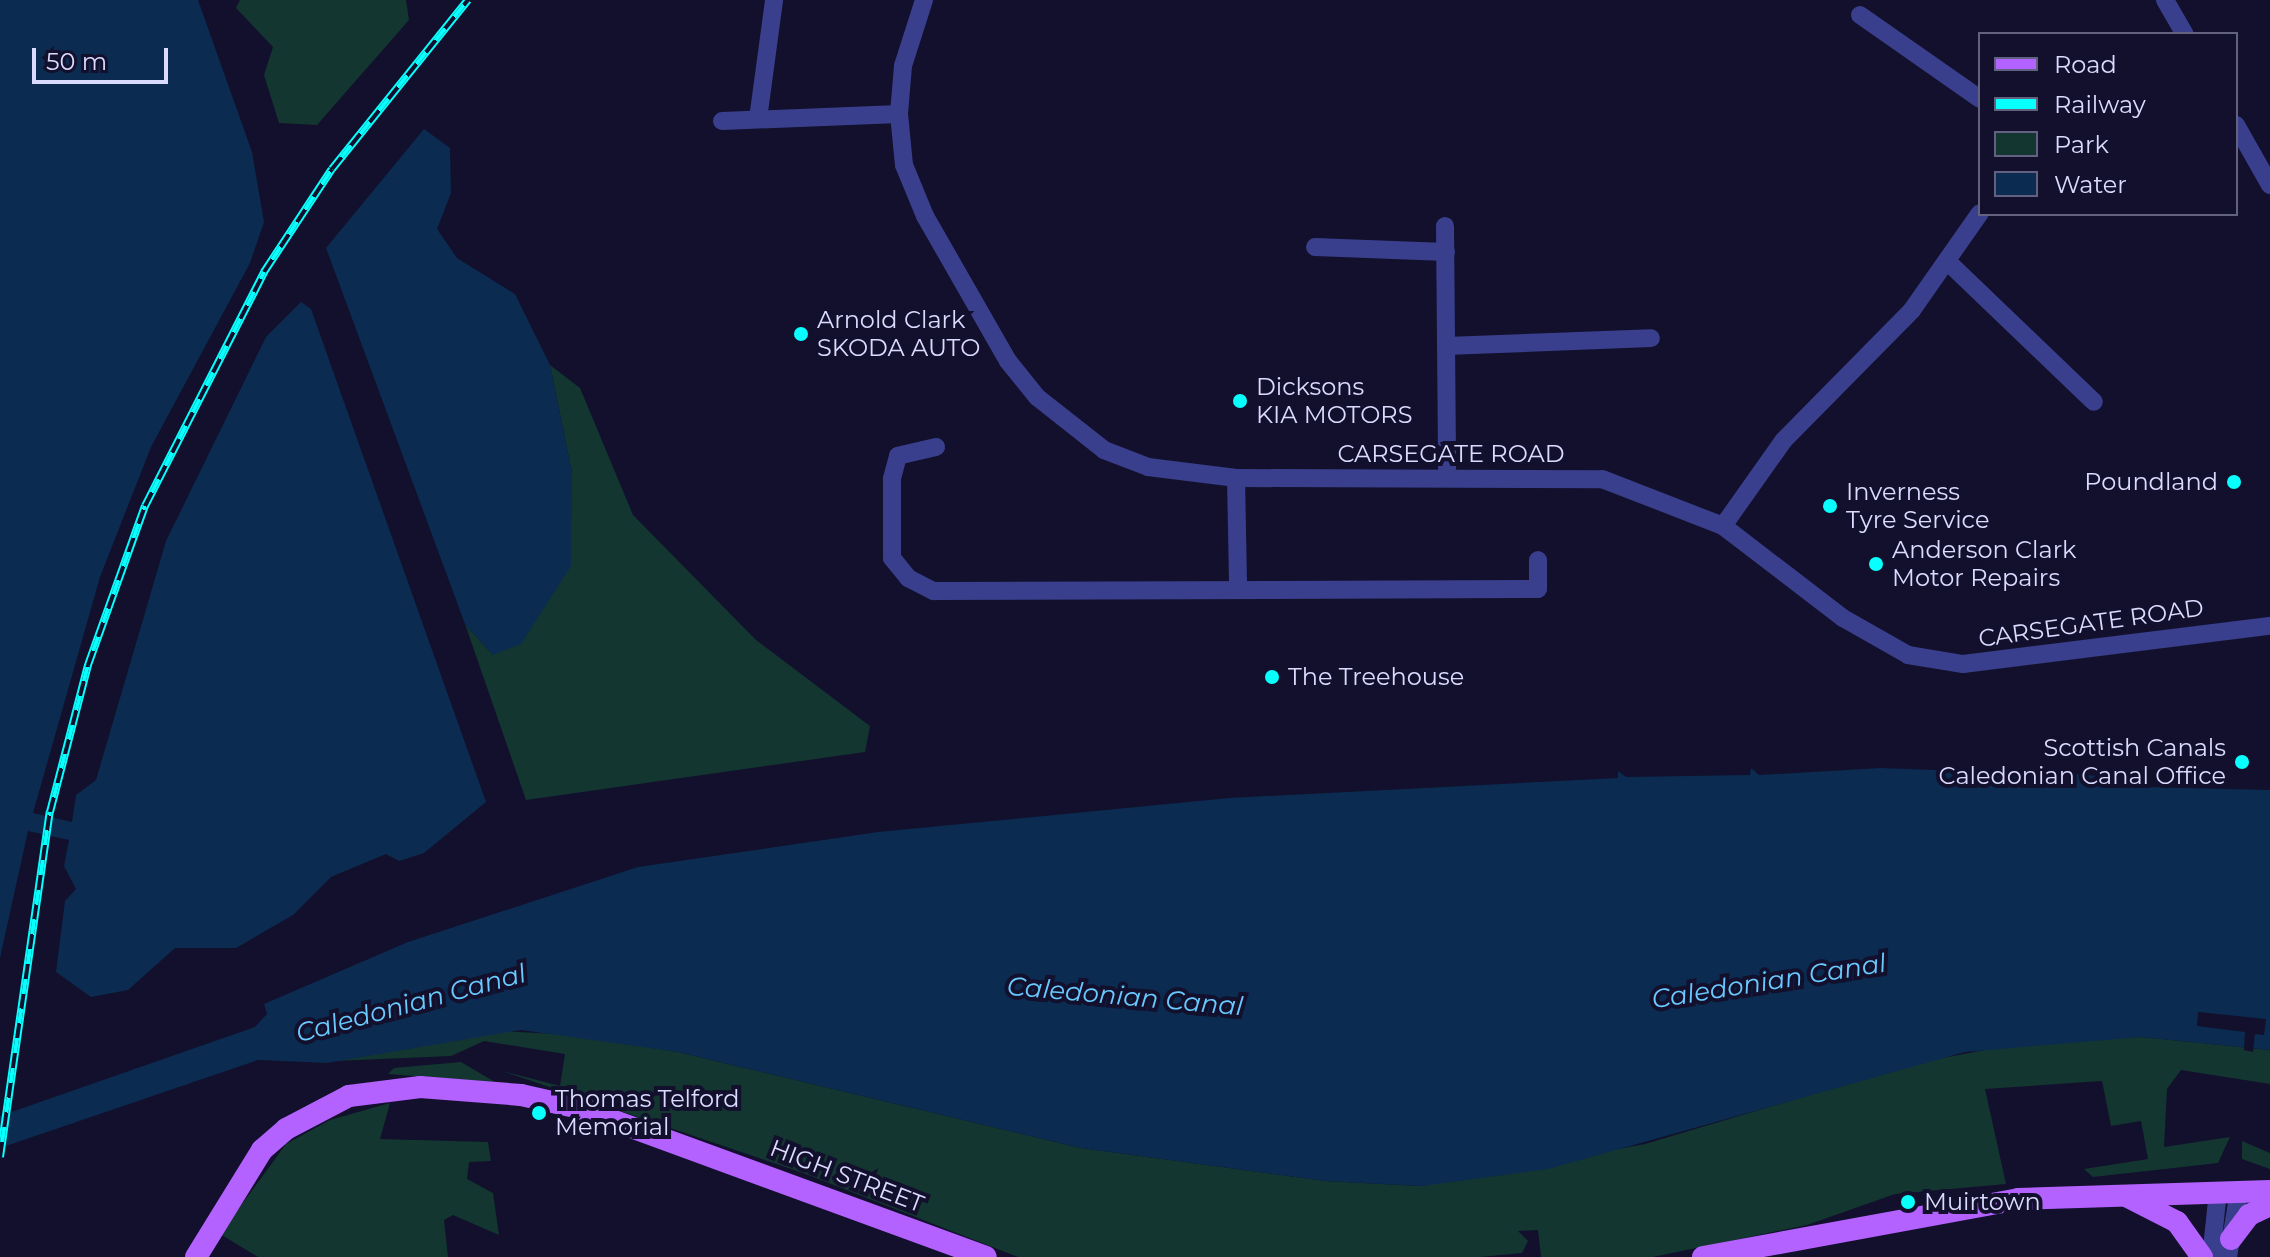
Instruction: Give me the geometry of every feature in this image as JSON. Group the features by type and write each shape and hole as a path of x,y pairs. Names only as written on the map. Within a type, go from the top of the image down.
{"main road":[{"name":"HIGH STREET","path":"196,1257 262,1150 286,1129 349,1096 420,1087 579,1108 986,1257"},
{"path":"1703,1257 1967,1206 2123,1195 2270,1191"},
{"path":"2123,1195 2177,1222 2202,1257"},
{"path":"2229,1248 2249,1215 2270,1205"}],"street":[{"path":"758,119 774,0"},
{"name":"CARSEGATE ROAD","path":"924,0 903,66 899,114 904,165 925,216 1008,361 1037,397 1104,450 1160,469 1236,478 1602,479 1723,526 1843,618 1908,655 1963,664 2012,661 2270,626"},
{"path":"2165,0 2184,32"},
{"path":"1860,15 1978,98"},
{"path":"722,121 899,114"},
{"path":"2238,128 2268,177"},
{"path":"1723,526 1784,440 1869,359 1948,262 1978,216"},
{"path":"1445,226 1447,477"},
{"path":"1315,247 1446,252"},
{"path":"1948,262 2094,402"},
{"path":"1446,346 1651,338"},
{"path":"936,447 898,456 892,479 892,558 908,578 934,591 1238,584 1538,589 1538,560"},
{"path":"1236,478 1238,584"},
{"path":"2228,1192 2229,1248"},
{"path":"2211,1257 2228,1192"}],"green space":[{"path":"240,0 406,0 409,20 317,125 279,123 264,75 273,47 236,8"},
{"path":"550,365 580,388 633,515 756,640 870,726 865,752 526,800 465,624 493,655 572,473"},
{"path":"496,1031 577,1035 678,1052 1081,1148 1325,1181 1421,1186 1645,1144 1916,1063 2022,1043 2141,1037 2270,1050 2270,1084 2181,1070 2167,1089 2164,1147 2230,1137 2218,1163 2093,1177 2084,1169 2148,1159 2141,1121 2111,1126 2102,1081 1985,1089 2006,1184 1895,1194 1807,1225 1653,1257 1541,1257 1538,1230 1518,1231 1528,1241 1522,1253 1480,1257 1018,1257 803,1173 502,1071 560,1086 565,1054 484,1041 451,1056 334,1061"},
{"path":"461,1062 495,1082 388,1074 394,1068"},
{"path":"390,1103 380,1139 488,1142 491,1161 469,1162 467,1179 493,1193 499,1235 453,1215 444,1220 448,1257 258,1257 220,1234 286,1144 330,1120"},
{"path":"2242,1141 2270,1153 2270,1169 2242,1159"}],"water":[{"path":"0,0 198,0 252,152 264,222 250,263 151,447 100,577 33,813 72,822 76,795 96,780 166,541 266,337 301,302 311,309 486,802 424,853 399,861 386,854 331,877 293,915 236,948 175,948 128,990 91,997 56,972 65,901 76,889 64,866 69,840 28,831 0,958"},
{"path":"424,129 450,148 451,193 437,229 457,258 515,294 550,365 572,473 571,566 521,644 493,655 465,624 326,248"},
{"name":"Caledonian Canal","path":"2013,767 2096,776 2101,786 2270,790 2270,1050 2141,1037 1965,1052 1548,1169 1422,1186 1325,1181 1081,1148 678,1052 521,1030 327,1063 258,1060 0,1148 0,1116 255,1027 267,1014 264,1004 408,942 638,867 878,832 1229,798 1618,778 1618,771 1626,777 1750,775 1751,768 1759,775 1881,768 2012,773"}],"pier":[{"path":"2198,1012 2266,1019 2264,1035 2255,1034 2253,1052 2244,1050 2245,1032 2197,1026"}],"railway":[{"path":"0,1157 50,812 88,665 145,506 264,272 332,169 468,0"}],"place":[{"name":"Arnold Clark SKODA AUTO","path":"801,334"},
{"name":"Dicksons KIA MOTORS","path":"1240,401"},
{"name":"Poundland","path":"2234,482"},
{"name":"Inverness Tyre Service","path":"1830,506"},
{"name":"Anderson Clark Motor Repairs","path":"1876,564"},
{"name":"The Treehouse","path":"1272,677"},
{"name":"Scottish Canals Caledonian Canal Office","path":"2242,762"},
{"name":"Thomas Telford Memorial","path":"539,1113"},
{"name":"Muirtown","path":"1908,1202"}]}
